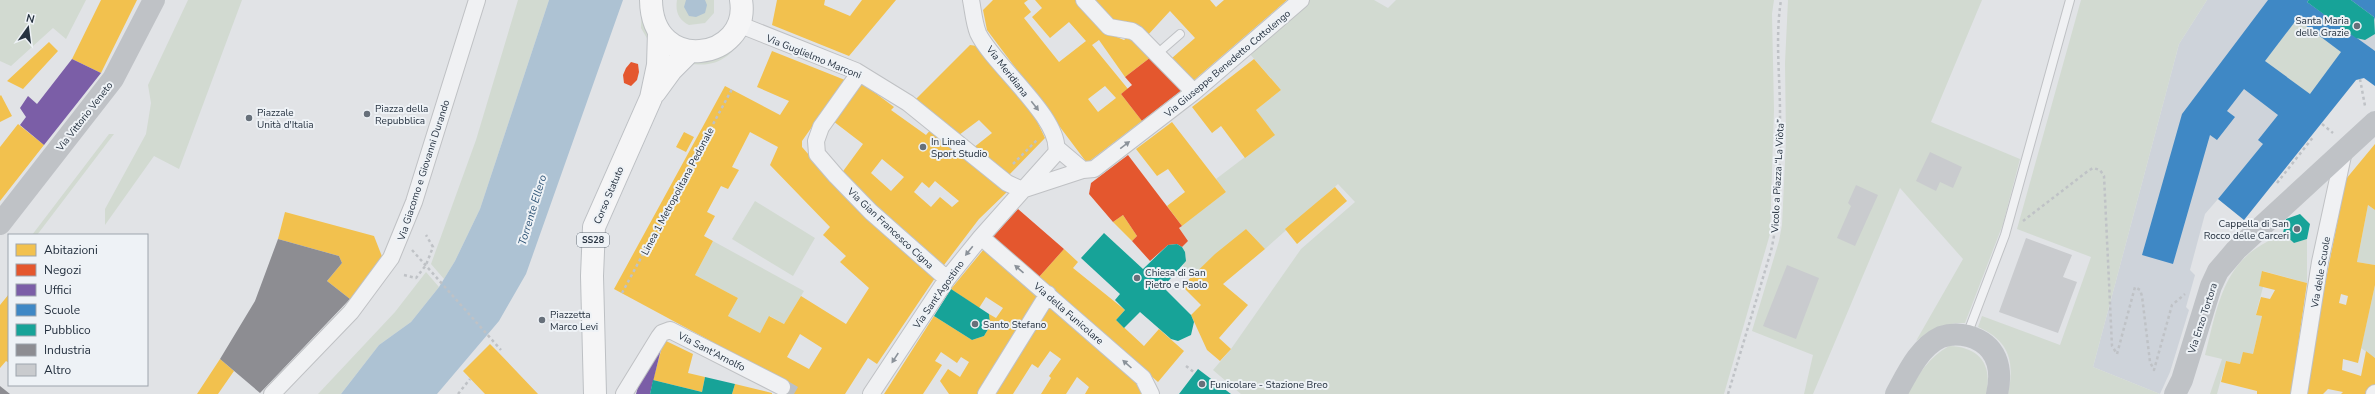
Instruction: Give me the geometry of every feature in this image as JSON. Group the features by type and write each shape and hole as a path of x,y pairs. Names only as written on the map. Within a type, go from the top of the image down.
{"main road":[{"path":"651,0 651,14 659,32 676,47 690,51 704,51 717,47 728,39 741,17 741,0"},
{"name":"Corso Statuto","path":"595,394 592,276 594,227 650,98 658,64 659,32"},
{"name":"Corso Statuto","path":"650,98 671,70 690,51"}],"street":[{"name":"Via Vittorio Veneto","path":"0,224 114,79 154,0"},
{"name":"Via Giacomo e Giovanni Durando","path":"272,394 351,312 381,274 394,252 414,202 477,0"},
{"path":"1084,0 1106,24 1114,29 1134,32 1194,92"},
{"name":"Via Giuseppe Benedetto Cottolengo","path":"1018,195 1088,170 1194,92 1301,0"},
{"name":"Via Meridiana","path":"972,1 980,36 1041,113 1056,142 1088,170"},
{"name":"Via Guglielmo Marconi","path":"738,24 856,71 910,103 1003,178 1018,195"},
{"name":"Via Gian Francesco Cigna","path":"858,75 817,134 815,148 821,159 871,212 946,279"},
{"name":"Via Enzo Tortora","path":"2175,394 2182,380 2211,286 2218,272 2255,231 2375,122"},
{"name":"Via Sant'Agostino","path":"872,394 946,279 1018,195 1051,161 1056,142"},
{"name":"Via delle Scuole","path":"2299,394 2320,262 2344,151"},
{"name":"Via della Funicolare","path":"981,237 1143,378 1151,394"},
{"path":"986,394 1048,294"},
{"name":"Via Sant'Arnolfo","path":"624,394 658,337 662,333 670,330 782,387"},
{"path":"1896,394 1915,362 1932,344 1951,335 1967,336 1982,342 1994,352 2000,372 1997,394"}],"lane":[{"path":"1967,336 2005,235 2070,0"},
{"path":"1157,54 1180,34"}],"path":[{"name":"Vicolo a Piazza “La Viòta”","path":"1728,394 1771,251 1775,230 1779,150 1778,68 1781,0"},
{"name":"Linea 1 Metropolitana Pedonale","path":"622,293 732,89"},
{"path":"1003,178 1038,138"},
{"path":"2005,235 2093,168 2100,170 2104,176 2112,346 2114,351 2117,354 2135,287 2140,290 2142,296 2150,362 2154,370 2172,305 2185,294"},
{"path":"404,275 416,278 426,265 433,247 426,235"},
{"path":"417,254 501,350"},
{"path":"1186,366 1195,373"},
{"path":"458,394 470,379"}],"shaded area":[{"path":"0,0 86,0 66,39 53,28 11,66 0,61"},
{"path":"188,0 242,0 179,169 154,156 105,225 105,209 146,134 151,103 148,85"},
{"path":"518,0 549,0 480,209 455,261 444,279 431,264 476,140"},
{"path":"677,0 714,0 714,13 705,23 689,25 678,15"},
{"path":"1310,0 1374,0 1388,8 1396,0 1774,0 1772,14 1774,110 1770,234 1724,394 1241,394 1213,370 1231,349 1301,249 1355,202 1338,184 1265,249 1246,229 1193,275 1183,266 1186,257 1182,247 1188,241 1179,228 1226,192 1216,179 1274,135 1256,110 1281,90 1249,53"},
{"path":"1788,0 1982,0 1931,122 2020,159 2003,224 1965,323 1939,327 1916,341 1963,259 1900,188 1813,394 1804,394 1813,355 1752,331 1779,241 1782,225 1786,140 1785,63"},
{"path":"2081,0 2207,0 2179,44 2093,367 2160,394 2008,394 2011,372 2008,354 1997,339 1978,327 1982,316 2060,345 2091,257 2017,229"},
{"path":"2207,0 2375,0 2375,86 2364,78 2356,80 2244,220 2218,199 2205,214 2190,270 2195,275 2186,307 2189,310 2170,372 2160,394 2093,367 2179,44"},
{"path":"642,1 652,47 641,28"},
{"path":"2297,19 2341,52 2310,94 2265,61"},
{"path":"745,33 735,49 722,59 707,64 688,63"},
{"path":"109,134 114,134 38,234 33,234"},
{"path":"755,201 815,238 793,276 732,239"},
{"path":"2368,205 2375,210 2375,265 2357,262"},
{"path":"2283,233 2294,243 2307,239 2307,283 2263,271 2263,287 2256,314 2262,316 2253,354 2240,364 2226,361 2217,394 2210,394 2222,359 2205,355 2225,286 2232,273 2251,252 2262,244"},
{"path":"713,241 804,291 784,324 770,316 760,333 728,316 738,298 695,275"},
{"path":"426,272 439,287 411,322 379,345 341,394 318,394 395,312"},
{"path":"2375,285 2375,358 2361,348"},
{"path":"1949,346 1968,350 1976,354 1981,359 1987,374 1988,383 1986,394 1907,394 1920,373 1930,361"}],"water":[{"name":"Torrente Ellero","path":"549,0 623,0 526,274 499,321 437,394 341,394 379,345 411,322 439,287 455,261 480,209"},
{"path":"686,0 705,0 707,5 705,13 696,17 689,16 684,7"}],"building: Abitazioni":[{"path":"101,0 137,0 101,73 72,59"},
{"path":"777,0 825,0 824,5 850,16 862,0 896,0 849,56 772,25"},
{"path":"993,0 1028,0 1024,3 1031,12 1024,18 1059,62 1086,41 1069,22 1050,38 1032,17 1042,8 1035,0 1077,0 1107,33 1124,40 1130,35 1151,57 1125,77 1099,40 1092,45 1128,89 1121,94 1142,121 1087,163 987,30 983,10","holes":["1105,86 1116,98 1098,112 1088,99"]},
{"path":"1090,0 1210,0 1216,7 1224,0 1287,0 1193,81 1172,58 1195,38 1170,11 1147,36 1118,24"},
{"path":"49,42 58,51 23,89 7,81"},
{"path":"970,45 977,46 1035,117 1045,138 1007,177 973,148 992,133 979,120 959,135 914,101"},
{"path":"772,51 845,80 802,141 802,147 830,179 935,278 877,364 868,358 845,394 778,394 785,381 614,289 725,86 780,115 789,101 757,87","holes":["750,132 778,147 770,165 830,227 823,235 846,256 840,262 869,288 846,324 801,296 784,324 769,316 760,333 728,316 738,298 695,275 713,241 704,236 715,216 707,212 721,186 728,189 739,170 732,167","800,334 822,348 809,369 787,357"]},
{"path":"1254,59 1281,90 1256,110 1275,135 1245,158 1221,126 1212,133 1192,107"},
{"path":"862,83 894,107 891,110 926,135 932,128 1008,191 979,219 944,265 841,174 863,144 833,121","holes":["882,159 904,177 891,191 871,173","935,181 959,201 952,207 940,197 931,207 914,192 922,182 929,188"]},
{"path":"1,95 12,116 0,122 0,96"},
{"path":"1172,122 1226,192 1182,226 1167,206 1185,192 1168,169 1157,176 1136,149"},
{"path":"18,124 44,145 0,201 0,147"},
{"path":"684,132 694,137 686,152 676,147"},
{"path":"2375,144 2375,210 2368,205 2357,262 2375,265 2375,285 2358,363 2343,359 2342,370 2361,376 2366,351 2375,358 2375,386 2366,394 2341,394 2343,392 2328,389 2323,394 2307,394 2322,299 2346,179","holes":["2341,294 2348,296 2346,305 2339,303"]},
{"path":"1335,187 1347,201 1297,244 1285,229"},
{"path":"285,212 374,236 383,259 350,299 327,281 342,263 339,256 278,239"},
{"path":"1123,215 1137,236 1132,241 1113,222"},
{"path":"1246,229 1265,249 1223,284 1248,305 1219,338 1231,349 1220,361 1207,350 1191,315 1201,305 1182,286 1215,254"},
{"path":"984,249 1040,296 979,394 949,394 940,381 948,369 960,377 969,362 961,357 957,363 941,352 935,361 942,365 923,394 884,394 934,316 972,340 984,336 990,326 988,315 989,314 996,318 1003,308 986,297 979,308 951,289"},
{"path":"1064,249 1078,262 1073,268 1125,310 1116,320 1144,346 1159,329 1184,351 1158,382 1039,277"},
{"path":"2262,271 2307,283 2291,394 2257,394 2257,391 2221,382 2226,361 2240,364 2243,352 2253,354 2262,316 2256,315 2261,297 2270,299 2275,290 2259,286"},
{"path":"8,295 8,362 6,361 0,368 0,305"},
{"path":"1049,303 1138,383 1143,394 1085,394 1089,387 1077,377 1066,394 1041,394 1051,378 1049,376 1061,359 1050,351 1038,368 1032,364 1013,394 992,394"},
{"path":"664,340 693,354 688,373 705,377 702,392 653,380"},
{"path":"490,344 538,394 485,394 463,371"},
{"path":"220,359 234,371 218,394 197,394"},
{"path":"735,384 772,393 772,394 732,394"}],"building: Negozi":[{"path":"1151,57 1182,90 1142,121 1121,94 1132,85 1125,77"},
{"path":"631,62 638,64 639,72 637,80 631,86 624,83 623,75"},
{"path":"1128,155 1182,226 1179,228 1188,241 1182,247 1177,244 1168,245 1150,261 1132,241 1137,236 1123,215 1113,222 1089,194 1091,183"},
{"path":"1018,209 1064,249 1039,277 993,237"}],"building: Uffici":[{"path":"72,59 101,73 44,145 20,125 26,117 20,108 28,96 37,104"},
{"path":"663,341 650,394 636,394 641,376"}],"building: Scuole":[{"path":"2268,0 2309,0 2307,2 2375,51 2375,86 2364,78 2356,80 2244,220 2218,199 2263,144 2258,140 2278,115 2244,89 2227,111 2235,117 2217,140 2210,135 2173,264 2142,255 2182,114","holes":["2297,19 2341,52 2310,94 2265,61"]},
{"path":"2351,0 2375,0 2375,20 2374,17"}],"building: Pubblico":[{"name":"Santa Maria delle Grazie","path":"2309,0 2351,0 2374,17 2375,34 2365,40 2356,38 2307,2"},
{"name":"Cappella di San Rocco delle Carceri","path":"2300,214 2310,224 2307,239 2294,243 2283,233 2286,219"},
{"name":"Chiesa di San Pietro e Paolo","path":"1104,233 1143,269 1168,245 1177,244 1182,247 1185,252 1186,261 1163,287 1191,315 1194,322 1191,335 1178,341 1171,339 1140,312 1124,328 1116,320 1125,310 1115,300 1120,294 1081,258"},
{"path":"951,289 989,314 990,326 984,336 972,340 934,316"},
{"name":"Funicolare - Stazione Breo","path":"1198,369 1231,394 1179,394"},
{"path":"705,377 735,384 732,394 650,394 653,380 702,392"}],"building: Industria":[{"path":"278,239 339,256 342,263 327,281 350,299 260,393 220,359 255,301"},
{"path":"0,386 10,394 0,394"}],"building: Altro":[{"path":"1930,152 1962,167 1953,188 1940,182 1936,191 1916,181"},
{"path":"1856,185 1878,195 1855,246 1837,238 1851,206 1848,203"},
{"path":"2026,238 2072,255 2063,277 2077,282 2058,333 1999,312"},
{"path":"1787,265 1819,278 1796,339 1763,326"}],"tunnel":[{"path":"782,387 794,394"}],"place":[{"name":"Santa Maria delle Grazie","path":"2357,26"},
{"name":"Piazza della Repubblica","path":"367,114"},
{"name":"Piazzale Unità d'Italia","path":"249,118"},
{"name":"In Linea Sport Studio","path":"923,147"},
{"name":"Cappella di San Rocco delle Carceri","path":"2297,229"},
{"name":"Chiesa di San Pietro e Paolo","path":"1137,278"},
{"name":"Piazzetta Marco Levi","path":"542,320"},
{"name":"Santo Stefano","path":"975,324"},
{"name":"Funicolare - Stazione Breo","path":"1202,384"}]}
